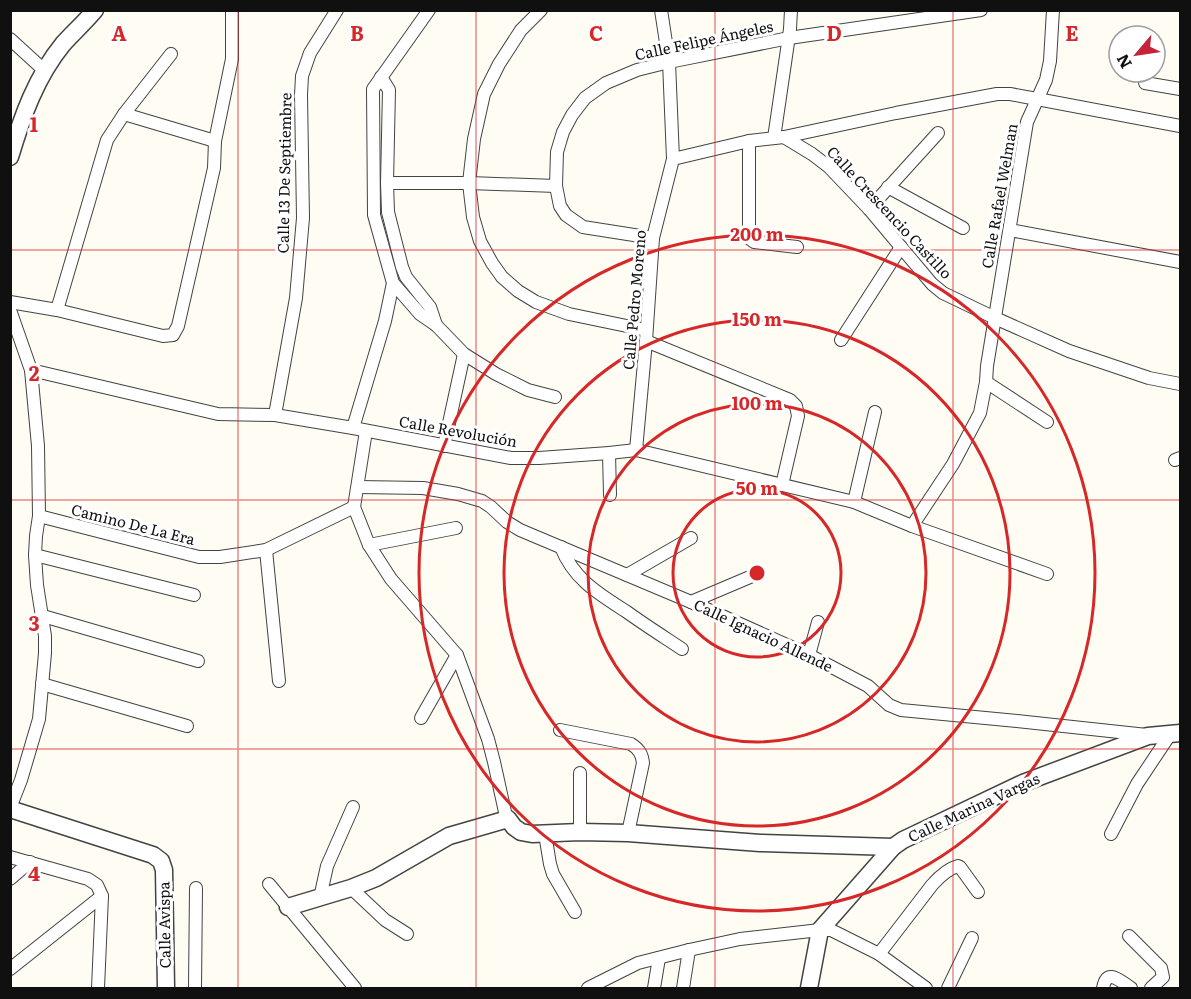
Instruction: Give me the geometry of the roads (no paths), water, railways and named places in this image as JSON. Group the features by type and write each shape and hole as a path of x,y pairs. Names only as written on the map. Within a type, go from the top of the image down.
{"street":[{"path":"10,157 25,109 45,71 62,45 95,10"},
{"path":"10,302 57,310 163,336 173,334 178,326 214,168 215,141 232,59 232,10"},
{"name":"Calle 13 De Septiembre","path":"275,415 296,298 303,218 302,76 310,53 337,10"},
{"path":"429,10 372,89 374,215 393,283 420,314 436,325 464,354 528,390 555,397"},
{"path":"541,10 521,30 499,64 484,94 474,139 469,183 473,217 480,242 502,277 536,302 569,314 646,335 790,400 796,406 798,416 782,485"},
{"name":"Calle Pedro Moreno","path":"636,450 653,238 673,159 669,62 661,10"},
{"path":"779,138 791,10"},
{"name":"Calle Felipe Ángeles","path":"653,238 583,227 566,215 560,206 556,186 557,152 563,132 585,98 606,83 637,70 669,62 789,38 981,10"},
{"name":"Calle Rafael Welman","path":"912,526 953,464 980,413 1028,122 1046,80 1050,61 1053,10"},
{"path":"11,40 45,71"},
{"path":"57,310 107,140 124,114 171,54"},
{"path":"381,77 389,90 388,212 402,267 410,283 430,307 436,325"},
{"path":"1151,84 1180,89"},
{"path":"673,159 749,141 779,138 997,94 1010,94 1180,126"},
{"path":"124,114 215,141"},
{"path":"869,209 938,133"},
{"name":"Calle Crescencio Castillo","path":"779,138 812,154 829,167 869,209 933,284 944,293 1069,351 1149,378 1180,384"},
{"path":"749,141 750,239 754,242 797,246"},
{"path":"387,183 556,186"},
{"path":"888,187 963,228"},
{"path":"1010,230 1180,262"},
{"path":"841,340 901,247"},
{"path":"393,283 359,429 358,487 354,507 369,545 391,579 457,655 488,739 505,812 514,827 521,832 532,834 628,833 760,843 893,847"},
{"path":"10,310 31,370 38,446 39,516 35,555 45,636 39,718 10,809"},
{"path":"444,446 464,354"},
{"name":"Calle Revolución","path":"31,370 218,414 275,415 511,458 636,450 854,502 912,526 1047,574"},
{"path":"986,382 1047,422"},
{"path":"854,502 875,412"},
{"path":"609,453 610,495"},
{"name":"Calle Ignacio Allende","path":"358,487 423,488 482,501 520,530 808,654 868,686 889,705 901,710 1148,736 1176,733"},
{"name":"Camino De La Era","path":"39,516 199,557 220,557 266,550 354,507"},
{"path":"369,545 456,528"},
{"path":"627,575 691,538"},
{"path":"561,547 576,573 592,588 682,650"},
{"path":"266,550 279,681"},
{"path":"35,555 194,595"},
{"path":"691,602 757,574"},
{"path":"43,616 198,661"},
{"path":"808,654 818,622"},
{"path":"422,718 457,655"},
{"path":"42,684 187,726"},
{"path":"560,730 631,744 640,752 643,763 628,833"},
{"path":"1112,834 1137,784 1176,733"},
{"name":"Calle Marina Vargas","path":"820,930 893,847 903,840 1023,783 1148,736"},
{"path":"580,773 580,832"},
{"path":"320,898 327,866 353,807"},
{"name":"Calle Avispa","path":"10,809 153,855 161,861 164,870 166,988"},
{"path":"288,907 376,878 449,836 508,819"},
{"path":"545,834 549,864 575,912"},
{"path":"10,857 88,879 98,885 102,896 98,988"},
{"path":"10,879 30,862"},
{"path":"879,954 932,885 952,867 960,867 978,892"},
{"path":"269,884 354,988"},
{"path":"195,988 196,888"},
{"path":"351,888 385,920 407,934"},
{"path":"10,969 102,896"},
{"path":"809,988 820,930"},
{"path":"590,988 638,963 689,950 740,939 820,930 831,930 879,954 919,986"},
{"path":"1129,936 1163,972 1163,977 1151,988"},
{"path":"948,988 972,938"},
{"path":"683,988 689,950"},
{"path":"654,988 659,958"},
{"path":"1103,988 1104,980 1112,977 1131,988"}]}
